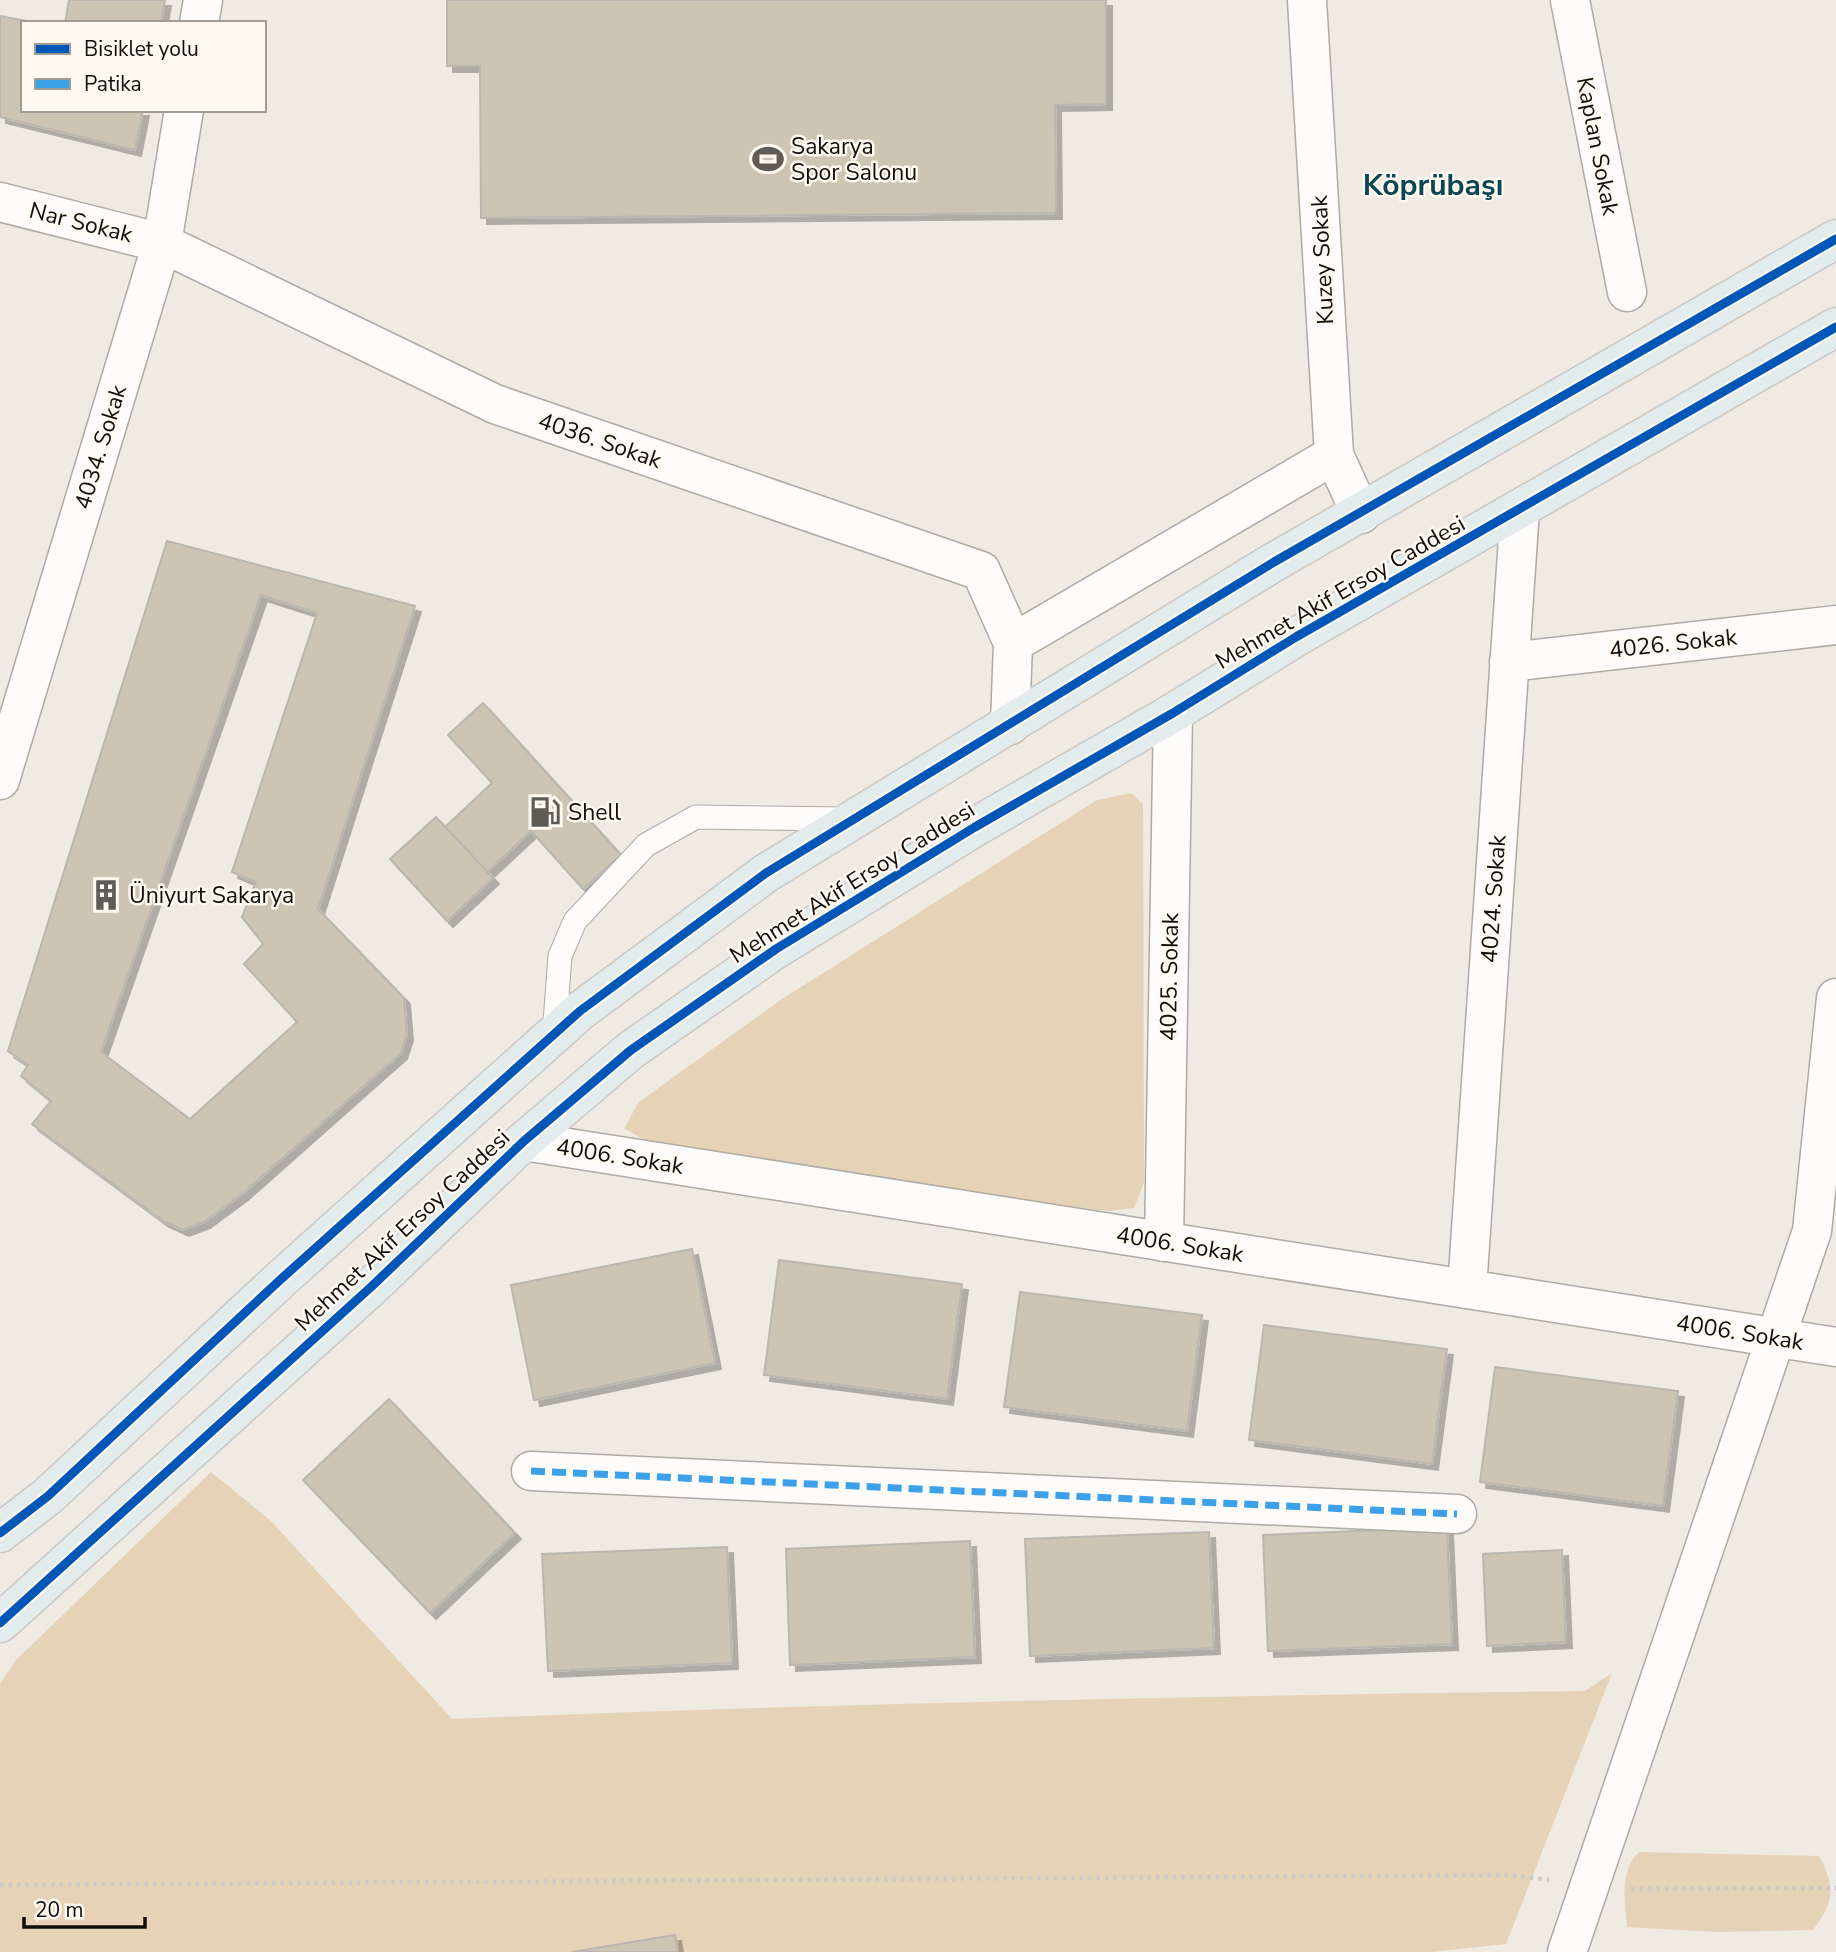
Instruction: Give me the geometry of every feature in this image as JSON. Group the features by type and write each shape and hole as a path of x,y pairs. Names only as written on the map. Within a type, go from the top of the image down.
{"main road":[{"name":"Mehmet Akif Ersoy Caddesi","path":"0,1533 48,1496 220,1335 580,1011 766,873 1274,562 1362,514 1836,239"},
{"name":"Mehmet Akif Ersoy Caddesi","path":"0,1623 371,1287 524,1141 631,1050 776,948 975,827 1173,713 1296,638 1836,327"}],"street":[{"path":"199,21 203,0"},
{"name":"Kuzey Sokak","path":"1307,0 1334,455 1362,514"},
{"name":"Kaplan Sokak","path":"1570,0 1627,292"},
{"name":"4034. Sokak","path":"0,780 162,243 184,112"},
{"name":"Nar Sokak","path":"0,202 162,243"},
{"name":"4036. Sokak","path":"162,243 495,404 981,571 1013,643"},
{"path":"1010,725 1013,643 1334,455"},
{"name":"4024. Sokak","path":"1467,1289 1520,509"},
{"name":"4026. Sokak","path":"1509,662 1836,625"},
{"name":"4025. Sokak","path":"1164,1241 1173,713"},
{"path":"1567,1952 1778,1338 1812,1231 1836,998"},
{"name":"4006. Sokak","path":"524,1141 1836,1347"},
{"path":"531,1471 1457,1514"}],"lane":[{"path":"554,1036 560,956 575,921 646,845 696,817 856,819"}],"path":[{"path":"0,1885 1509,1875 1624,1889 1836,1888"}],"shaded area":[{"path":"1131,793 1143,804 1144,1183 1134,1208 1108,1211 1063,1206 658,1148 624,1128 639,1102 782,999 1097,800"},
{"path":"211,1472 271,1521 452,1719 1018,1701 1585,1691 1612,1673 1506,1944 1431,1952 0,1952 0,1684 15,1661"},
{"path":"1639,1852 1819,1856 1830,1886 1829,1903 1813,1930 1716,1932 1627,1927 1626,1878 1628,1868"}],"building":[{"path":"69,0 165,0 161,21 65,21"},
{"name":"Sakarya Spor Salonu","path":"447,0 1106,0 1106,104 1055,105 1056,213 481,218 480,66 447,66"},
{"path":"0,16 26,21 21,21 21,112 143,112 135,150 0,117"},
{"name":"Üniyurt Sakarya","path":"167,541 415,606 318,909 404,998 407,1035 401,1053 242,1194 204,1222 183,1230 163,1221 32,1124 51,1101 21,1076 28,1065 8,1051","holes":["261,595 317,613 232,872 256,882 242,917 263,944 244,964 297,1022 190,1119 101,1052"]},
{"path":"483,703 621,855 583,889 531,831 487,872 445,827 492,783 448,735"},
{"path":"436,817 493,878 447,921 390,859"},
{"path":"692,1249 715,1363 534,1400 511,1285"},
{"path":"779,1260 962,1284 947,1399 764,1375"},
{"path":"1020,1292 1202,1315 1187,1431 1004,1407"},
{"path":"1264,1325 1447,1349 1432,1464 1249,1440"},
{"path":"1495,1367 1678,1391 1663,1506 1480,1482"},
{"path":"389,1399 515,1533 430,1613 303,1480"},
{"path":"1447,1527 1452,1644 1268,1651 1263,1535"},
{"path":"1209,1532 1214,1648 1030,1656 1025,1539"},
{"path":"970,1541 975,1657 790,1665 786,1549"},
{"path":"727,1547 732,1663 548,1671 542,1554"},
{"path":"1562,1550 1566,1642 1487,1646 1483,1554"},
{"path":"675,1935 678,1952 572,1952"}],"marked path":[{"path":"531,1471 1457,1514"}],"cycle path":[{"path":"0,1533 48,1496 280,1280 580,1011 766,873 1274,562 1836,239"},
{"path":"0,1623 371,1287 524,1141 631,1050 776,949 975,827 1173,713 1296,637 1836,327"}],"place":[{"name":"Sakarya Spor Salonu","path":"768,159"},
{"name":"Shell","path":"545,812"},
{"name":"Üniyurt Sakarya","path":"106,895"}],"district":[{"name":"Köprübaşı","path":"1433,185"}]}
